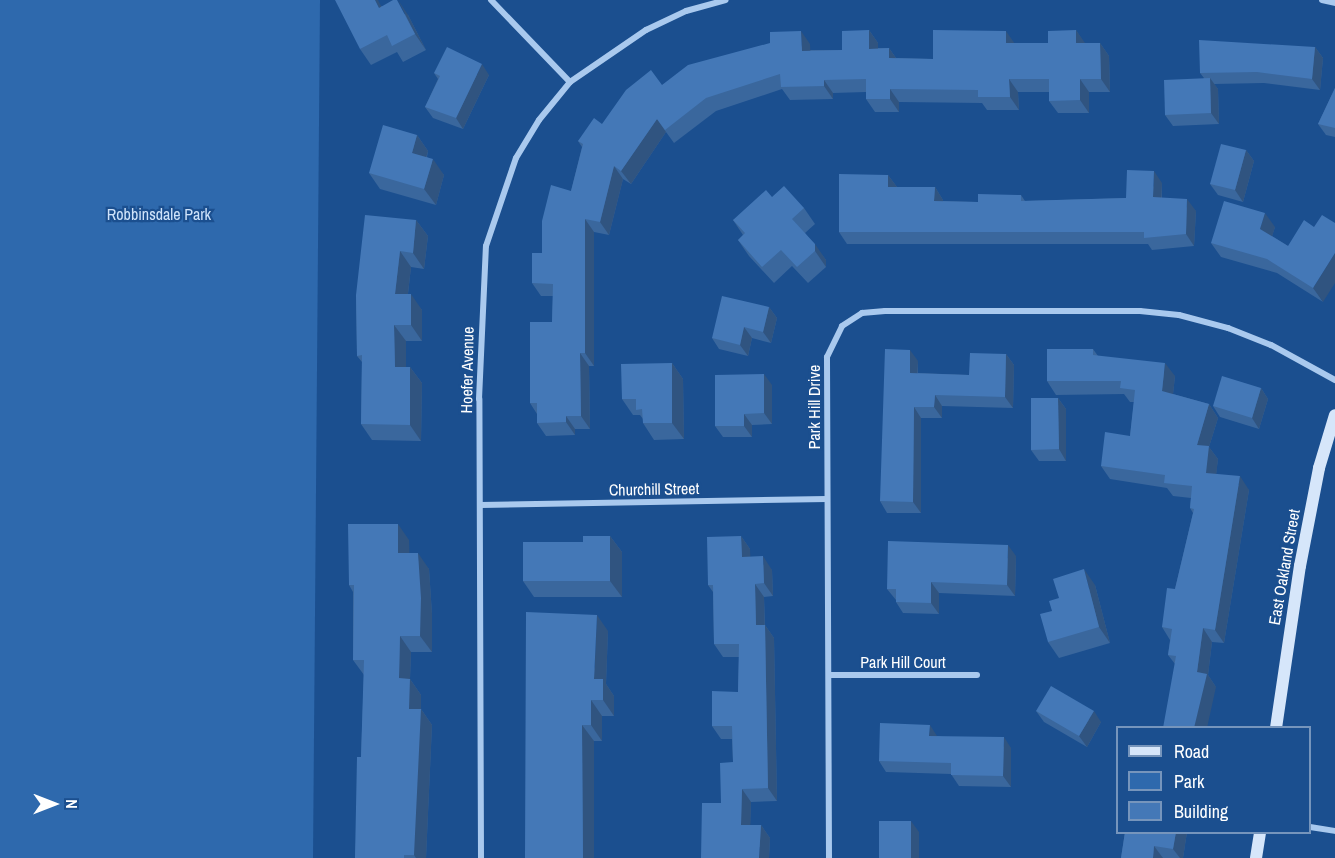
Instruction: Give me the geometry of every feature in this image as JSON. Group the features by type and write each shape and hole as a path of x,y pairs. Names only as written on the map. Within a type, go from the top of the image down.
{"street":[{"path":"491,0 570,82"},
{"name":"Hoefer Avenue","path":"481,858 480,388 486,246 516,158 539,120 570,82 646,30 686,11 726,0"},
{"path":"1322,0 1335,3"},
{"name":"Park Hill Drive","path":"829,858 827,357 842,326 862,313 1140,311 1179,315 1271,345 1335,380"},
{"name":"East Oakland Street","path":"1276,726 1300,566 1319,468 1335,415"},
{"name":"Churchill Street","path":"481,505 827,499"},
{"name":"Park Hill Court","path":"828,675 977,675"},
{"path":"1311,827 1335,831"},
{"path":"1256,858 1260,834"}],"green space":[{"name":"Robbinsdale Park","path":"0,0 320,0 313,858 0,858"}],"building":[{"path":"335,0 375,0 379,8 397,0 415,34 392,46 387,35 360,49"},
{"path":"869,30 869,49 889,48 889,58 933,59 933,30 1006,31 1006,43 1048,43 1048,31 1076,30 1076,43 1100,43 1101,79 1080,79 1080,100 1049,101 1049,79 1009,79 1010,97 978,97 978,90 890,89 890,99 866,99 866,79 824,80 824,86 781,87 780,74 706,98 665,130 657,119 621,171 614,166 600,222 585,219 585,353 580,353 581,416 566,416 566,422 537,423 537,403 530,403 530,322 552,322 553,284 532,283 532,253 542,253 542,221 551,185 571,191 583,144 578,141 594,118 602,124 626,90 651,70 662,85 688,65 770,43 770,32 801,31 802,51 842,50 842,31"},
{"path":"1199,40 1315,47 1312,79 1257,72 1200,73"},
{"path":"447,47 482,64 456,118 425,107 440,76 434,73"},
{"path":"1210,78 1211,113 1165,115 1164,80"},
{"path":"1335,88 1335,128 1318,124"},
{"path":"383,125 417,135 412,153 433,159 424,189 369,173"},
{"path":"1221,144 1246,150 1235,190 1210,184"},
{"path":"1127,170 1154,171 1153,197 1187,199 1186,234 1144,238 1144,232 839,232 839,174 888,175 888,187 935,187 934,201 978,202 978,194 1021,195 1021,201 1126,198"},
{"path":"784,186 804,208 792,219 815,244 815,251 797,267 781,250 762,267 738,240 745,233 733,220 766,190 772,197"},
{"path":"1224,201 1265,213 1260,229 1288,246 1304,220 1314,227 1322,215 1335,223 1335,253 1313,288 1267,259 1211,243"},
{"path":"365,215 416,220 413,253 400,251 395,294 411,294 411,325 394,325 395,367 410,367 410,425 361,424 362,355 357,356 356,295"},
{"path":"722,296 769,307 763,332 744,327 740,345 712,338"},
{"path":"885,349 910,350 910,373 969,375 970,353 1006,354 1005,397 935,395 934,407 914,407 913,502 880,501"},
{"path":"1047,349 1093,349 1093,355 1165,363 1162,391 1209,404 1197,445 1209,446 1206,473 1240,476 1215,630 1203,628 1197,672 1207,674 1194,726 1163,726 1176,656 1168,655 1172,629 1162,627 1167,588 1175,589 1194,509 1190,508 1192,486 1164,483 1165,475 1101,466 1105,432 1130,436 1135,390 1120,388 1121,381 1047,381"},
{"path":"672,363 672,423 643,423 642,409 636,410 636,399 622,399 621,364"},
{"path":"764,374 764,413 744,414 744,426 715,426 715,375"},
{"path":"1222,376 1261,388 1252,418 1213,406"},
{"path":"1031,398 1058,398 1059,449 1031,450"},
{"path":"348,524 398,524 398,553 418,553 421,598 420,636 400,636 399,678 410,679 409,709 421,709 414,855 404,855 404,858 355,858 357,757 361,757 364,660 353,660 354,585 349,585"},
{"path":"583,536 610,536 610,581 523,581 523,542 583,542"},
{"path":"741,536 742,557 763,556 764,583 755,584 756,625 765,625 768,788 742,789 741,825 761,825 759,858 701,858 702,803 721,803 720,763 733,762 732,726 712,726 712,691 738,692 739,644 714,644 713,585 708,585 707,537"},
{"path":"888,541 1008,545 1007,585 931,582 931,603 896,602 896,589 887,589"},
{"path":"1084,569 1099,627 1048,642 1040,614 1052,611 1049,601 1059,598 1053,579"},
{"path":"526,612 597,615 594,679 603,679 603,700 591,700 591,725 582,725 583,858 525,858"},
{"path":"1051,686 1094,711 1079,736 1036,711"},
{"path":"880,723 930,725 929,736 1004,737 1003,776 951,775 951,763 879,761"},
{"path":"879,821 911,821 911,858 879,858"},
{"path":"1125,834 1176,834 1173,849 1154,846 1153,858 1121,858"}]}
